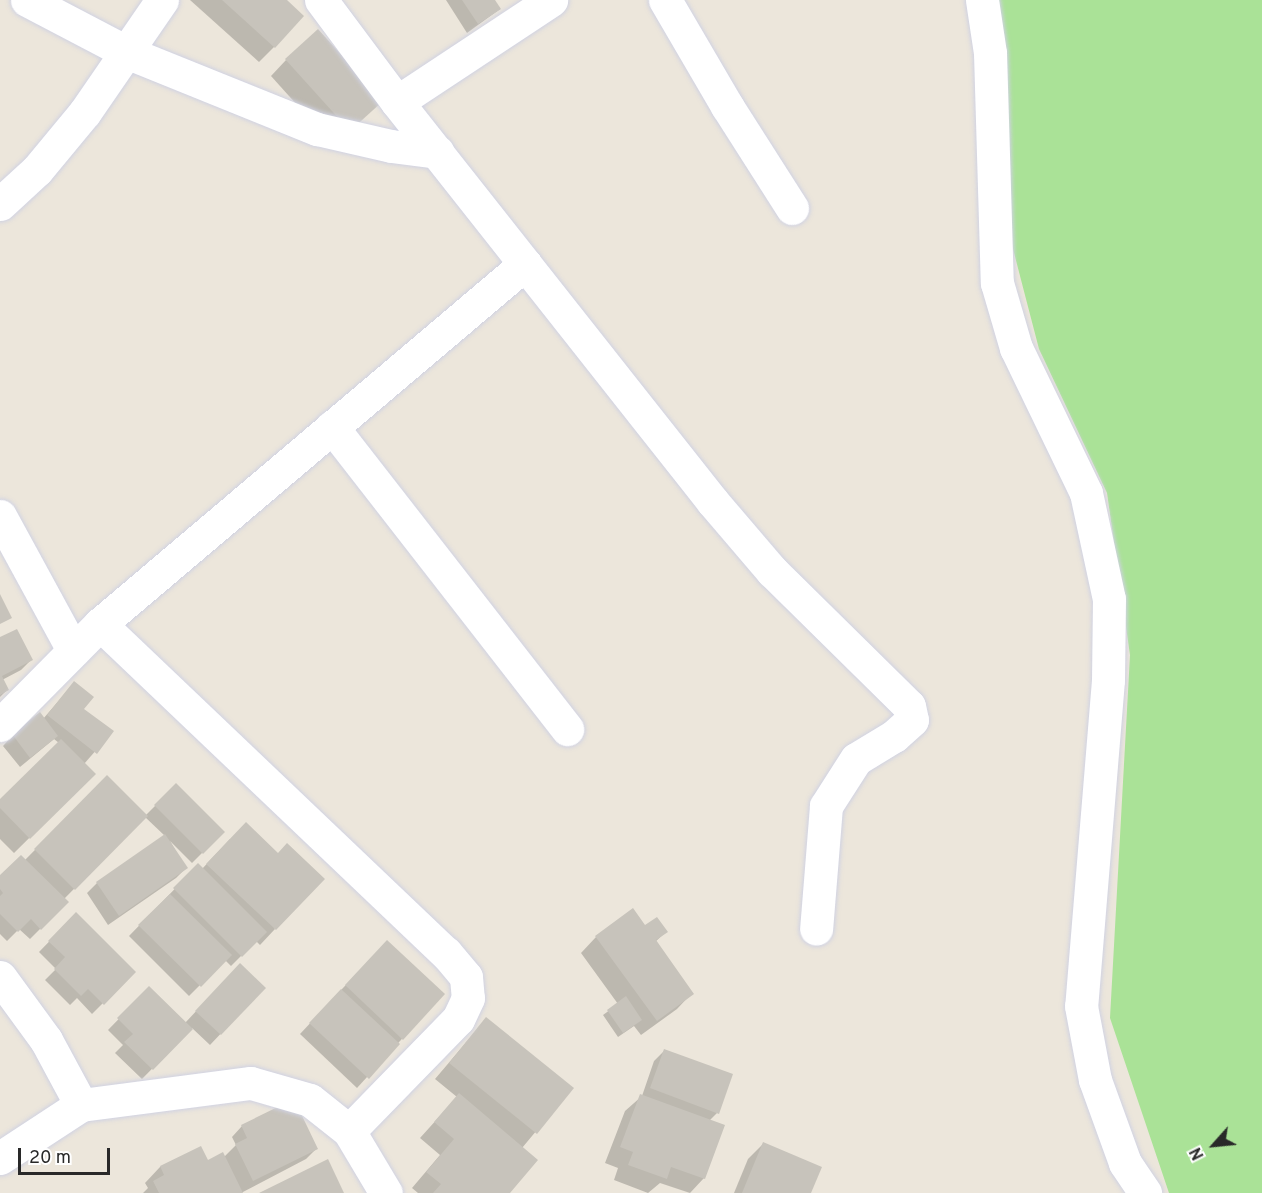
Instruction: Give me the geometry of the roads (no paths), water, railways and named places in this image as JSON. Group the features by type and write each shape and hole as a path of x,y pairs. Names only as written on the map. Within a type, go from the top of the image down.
{"street":[{"path":"27,0 126,52 317,129 391,146 438,152"},
{"path":"0,204 44,162 85,112 162,0"},
{"path":"321,0 397,102 713,502 772,571 909,706 912,720 894,736 856,759 826,806 816,929"},
{"path":"397,102 551,0"},
{"path":"665,0 727,106 792,207"},
{"path":"982,0 990,52 997,283 1016,348 1086,493 1109,599 1108,680 1081,1006 1095,1080 1125,1163 1145,1193"},
{"path":"0,725 100,624 525,264"},
{"path":"333,427 567,729"},
{"path":"0,516 73,650"},
{"path":"100,624 446,953 466,977 468,998 458,1019 350,1131"},
{"path":"0,977 46,1040 81,1105"},
{"path":"0,1158 81,1105 251,1083 310,1100 350,1131 386,1193"}]}
